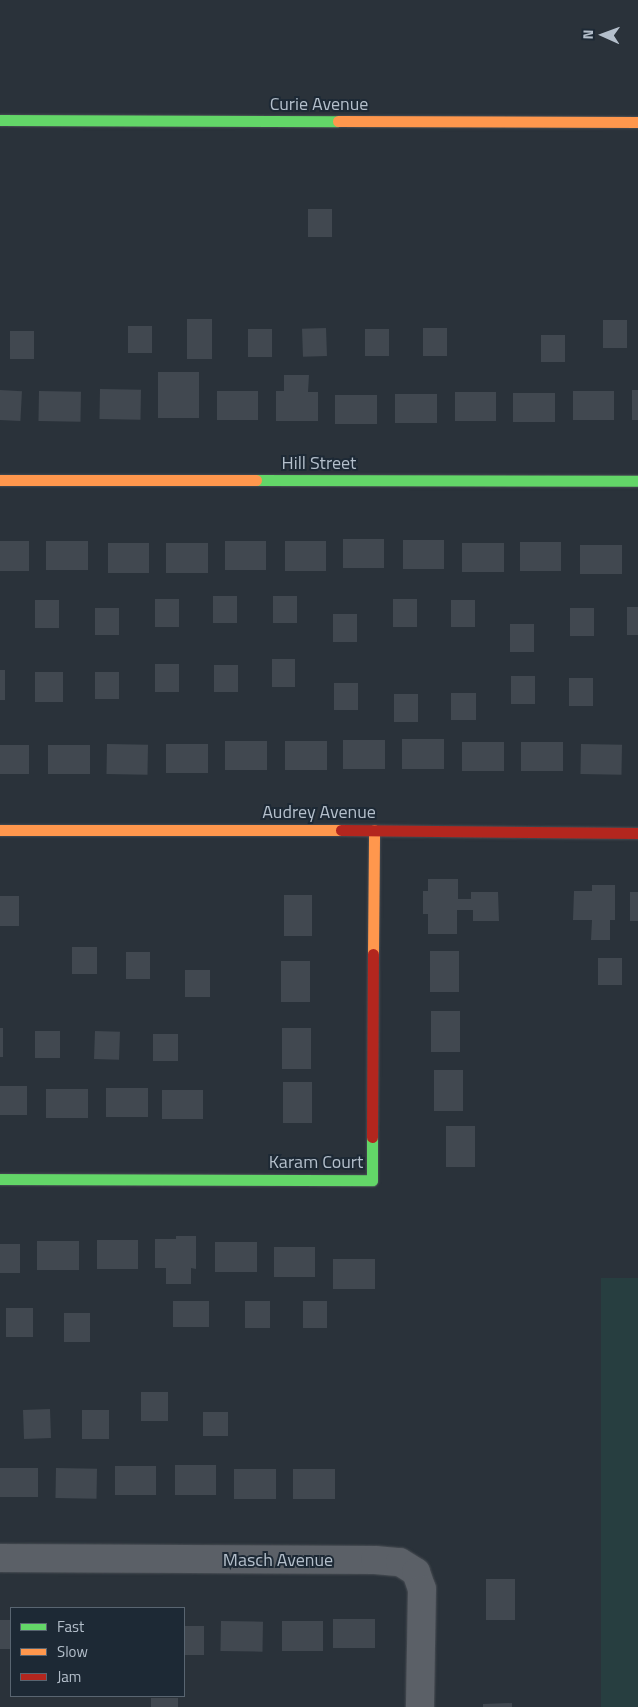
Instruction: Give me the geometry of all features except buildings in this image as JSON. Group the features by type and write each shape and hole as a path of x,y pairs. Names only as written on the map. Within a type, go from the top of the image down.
{"street":[{"name":"Curie Avenue","path":"0,120 638,122"},
{"name":"Hill Street","path":"0,480 638,480"},
{"name":"Audrey Avenue","path":"0,830 374,830 638,833"},
{"name":"Karam Court","path":"0,1179 372,1180 374,830"},
{"name":"Masch Avenue","path":"0,1558 365,1560 400,1562 416,1572 422,1589 420,1707"}],"green space":[{"path":"601,1278 638,1278 638,1707 601,1707"}],"traffic: fast":[{"path":"0,120 338,121"},
{"path":"256,480 638,481"},
{"path":"0,1179 372,1180 372,1137"}],"traffic: slow":[{"path":"338,121 638,122"},
{"path":"0,480 256,480"},
{"path":"0,830 341,830"},
{"path":"373,954 374,830"}],"traffic: jam":[{"path":"341,830 638,833"},
{"path":"372,1137 373,954"}]}
